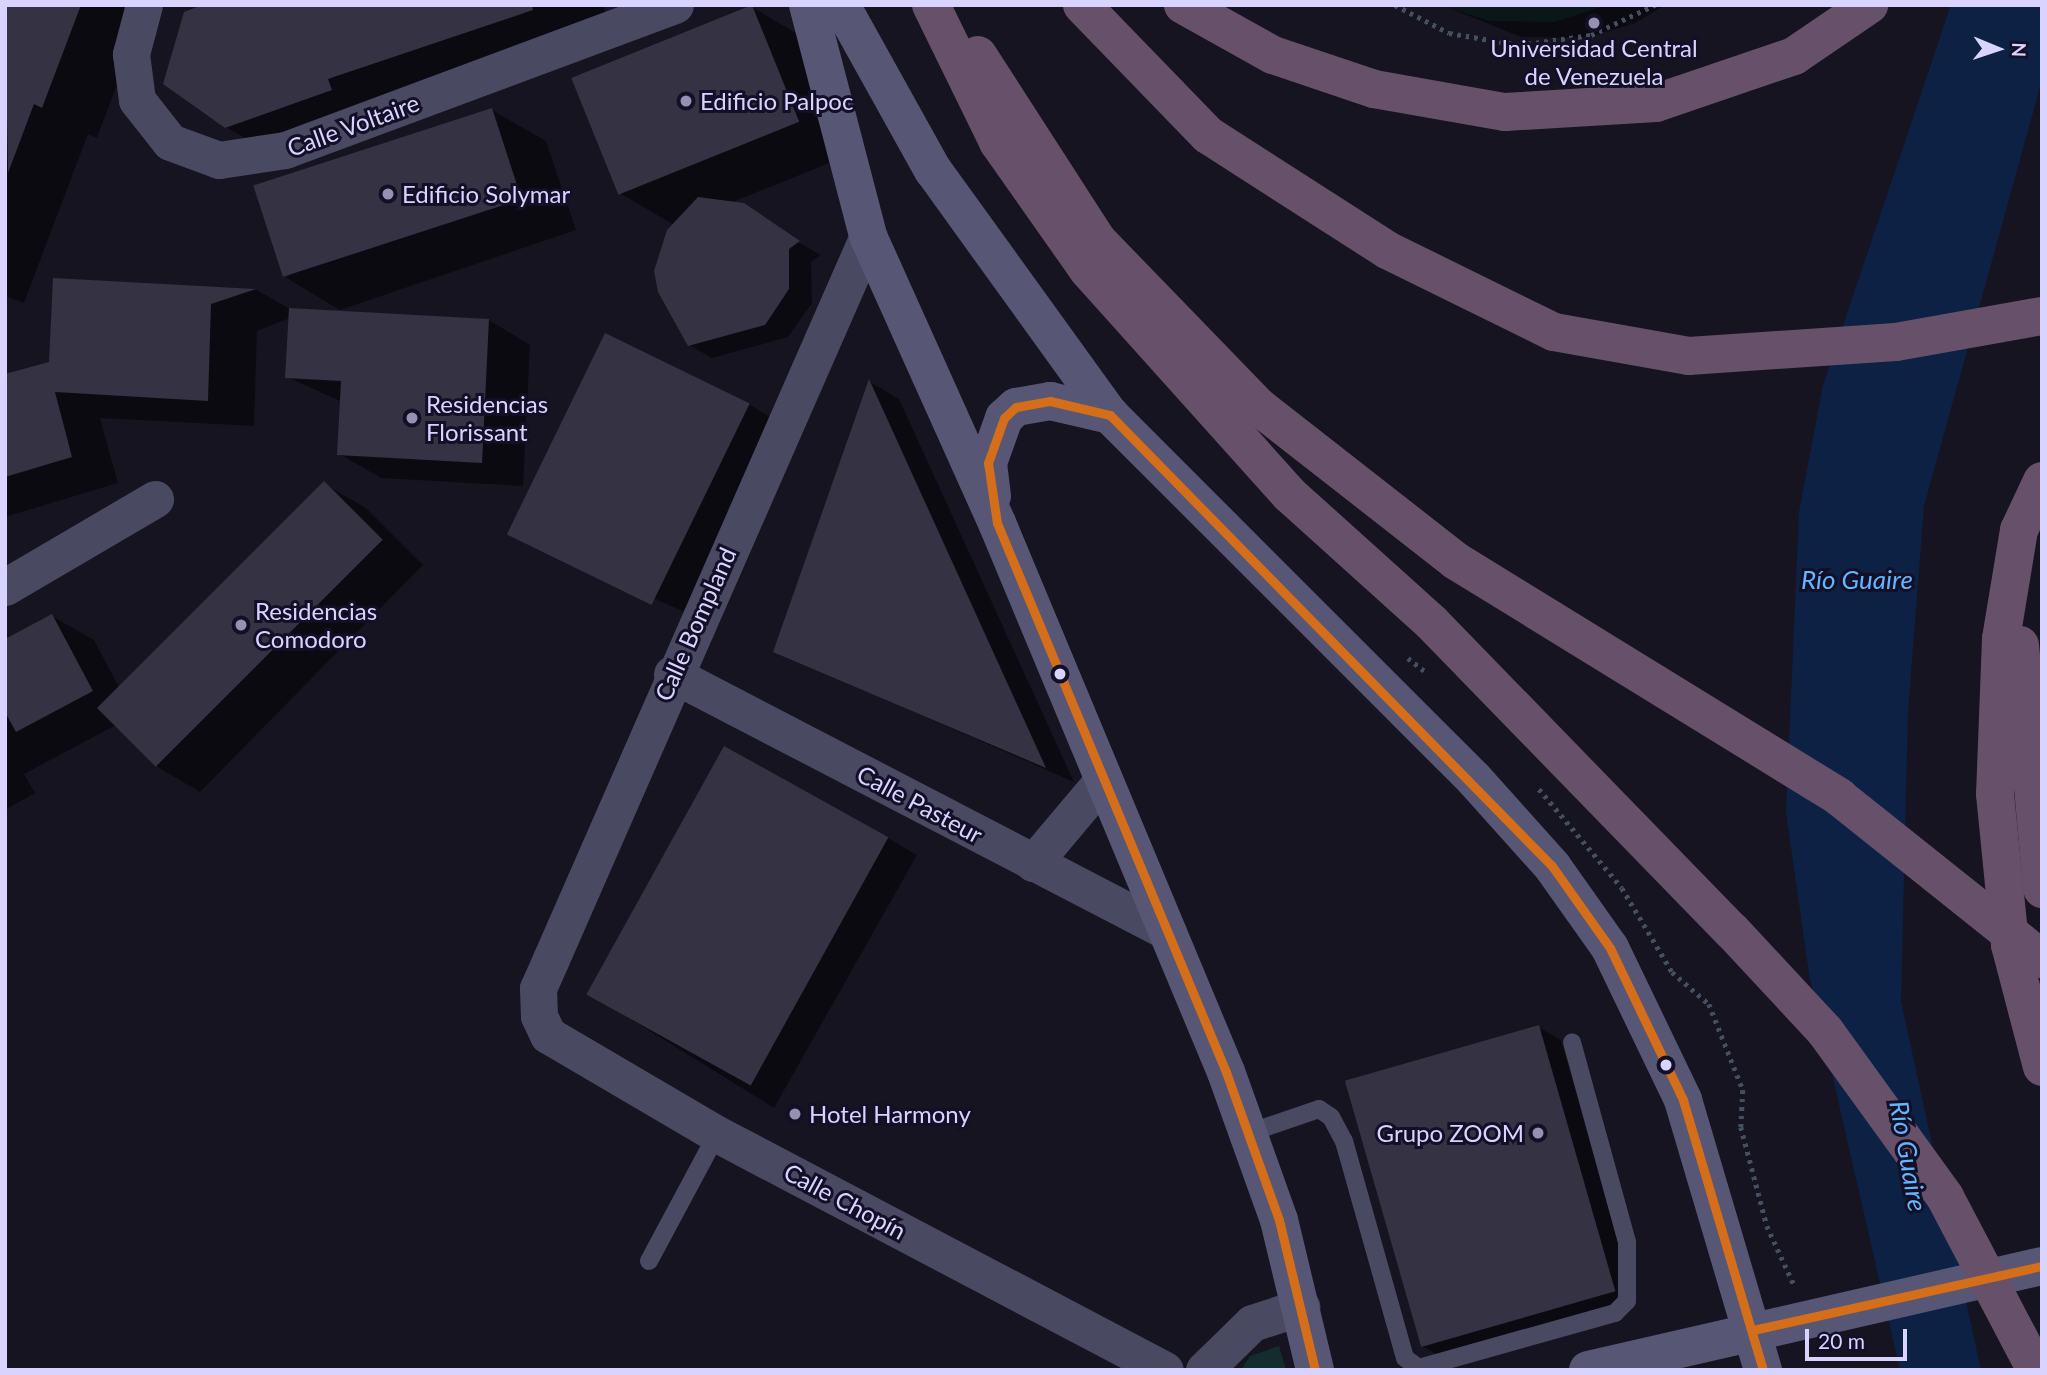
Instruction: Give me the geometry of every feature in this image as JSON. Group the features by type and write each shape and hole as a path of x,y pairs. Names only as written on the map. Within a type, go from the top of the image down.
{"highway":[{"path":"931,5 998,142 1088,270 1290,495 1432,623 1825,1031 1945,1197 2036,1370"},
{"path":"955,5 965,35 1098,241 1259,407 1456,561 1839,797 2042,960"},
{"path":"1082,5 1208,135 1298,196 1472,295 1554,332 1626,350 1689,356 1896,342 2042,316"},
{"path":"1183,5 1273,54 1374,89 1505,112 1656,103 1794,56 1869,5"},
{"path":"2042,481 2019,530 2001,639 1995,794 2008,932 2042,1068"},
{"path":"2042,512 2019,649 2042,889"}],"street":[{"name":"Calle Voltaire","path":"144,5 131,54 137,100 170,142 219,160 285,150 675,5"},
{"path":"808,5 868,236 997,523 1249,1133 1301,1307 1315,1370"},
{"path":"841,5 933,170 1110,415 1474,779 1552,866 1610,948 1683,1100 1763,1370"},
{"name":"Calle Bompland","path":"539,1016 538,988 672,674 868,236"},
{"path":"997,523 988,463 1004,418 1016,407 1051,401 1110,415"},
{"path":"5,587 155,499"},
{"name":"Calle Pasteur","path":"672,674 1168,932"},
{"path":"1033,863 1102,781"},
{"name":"Calle Chopín","path":"539,1016 548,1035 717,1133 1166,1370"},
{"path":"1588,1370 1809,1317 2042,1266"},
{"path":"1205,1370 1252,1323 1301,1307"}],"lane":[{"path":"1249,1133 1319,1109 1331,1117 1344,1141 1405,1358 1419,1368 1602,1317 1627,1301 1627,1242 1572,1042"},
{"path":"649,1261 717,1133"}],"path":[{"path":"1395,5 1449,33 1519,46 1591,35 1655,5"}],"green space":[{"path":"1441,5 1607,5 1555,22 1490,21"},
{"path":"1279,1346 1286,1370 1241,1370 1250,1356"}],"water":[{"name":"Río Guaire","path":"1951,5 2042,5 2042,80 1924,506 1908,712 1901,1001 1981,1370 1900,1370 1809,974 1786,812 1799,512 1823,385"}],"building":[{"path":"5,5 81,5 42,108 34,104 8,173"},
{"path":"202,5 532,5 533,10 328,79 332,90 225,128 163,84 184,12"},
{"name":"Edificio Palpoc","path":"752,5 799,122 618,195 571,78"},
{"name":"Edificio Solymar","path":"492,108 522,199 283,277 253,186"},
{"path":"698,197 744,203 800,241 789,249 789,289 765,325 688,346 658,292 654,271 667,230"},
{"path":"53,278 256,289 211,304 208,401 55,392 72,457 5,477 5,374 49,362"},
{"name":"Residencias Florissant","path":"289,308 489,319 482,463 337,455 341,381 285,378"},
{"path":"605,333 750,404 652,605 507,534"},
{"path":"869,379 1046,768 773,652"},
{"name":"Residencias Comodoro","path":"324,481 383,540 156,767 97,708"},
{"path":"52,614 93,691 16,732 5,712 5,639"},
{"path":"724,746 888,837 751,1086 586,994"},
{"path":"1539,1025 1615,1291 1421,1347 1345,1081"}],"transit line":[{"path":"1315,1370 1279,1220 1226,1072 997,523 988,463 1004,418 1016,407 1050,401 1110,415 1552,866 1610,948 1683,1100 1763,1370"},
{"path":"1753,1330 2042,1266"}],"place":[{"name":"Universidad Central de Venezuela","path":"1594,23"},
{"name":"Edificio Palpoc","path":"686,101"},
{"name":"Edificio Solymar","path":"388,194"},
{"name":"Residencias Florissant","path":"412,418"},
{"name":"Residencias Comodoro","path":"241,625"},
{"name":"Hotel Harmony","path":"795,1114"},
{"name":"Grupo ZOOM","path":"1538,1133"}]}
